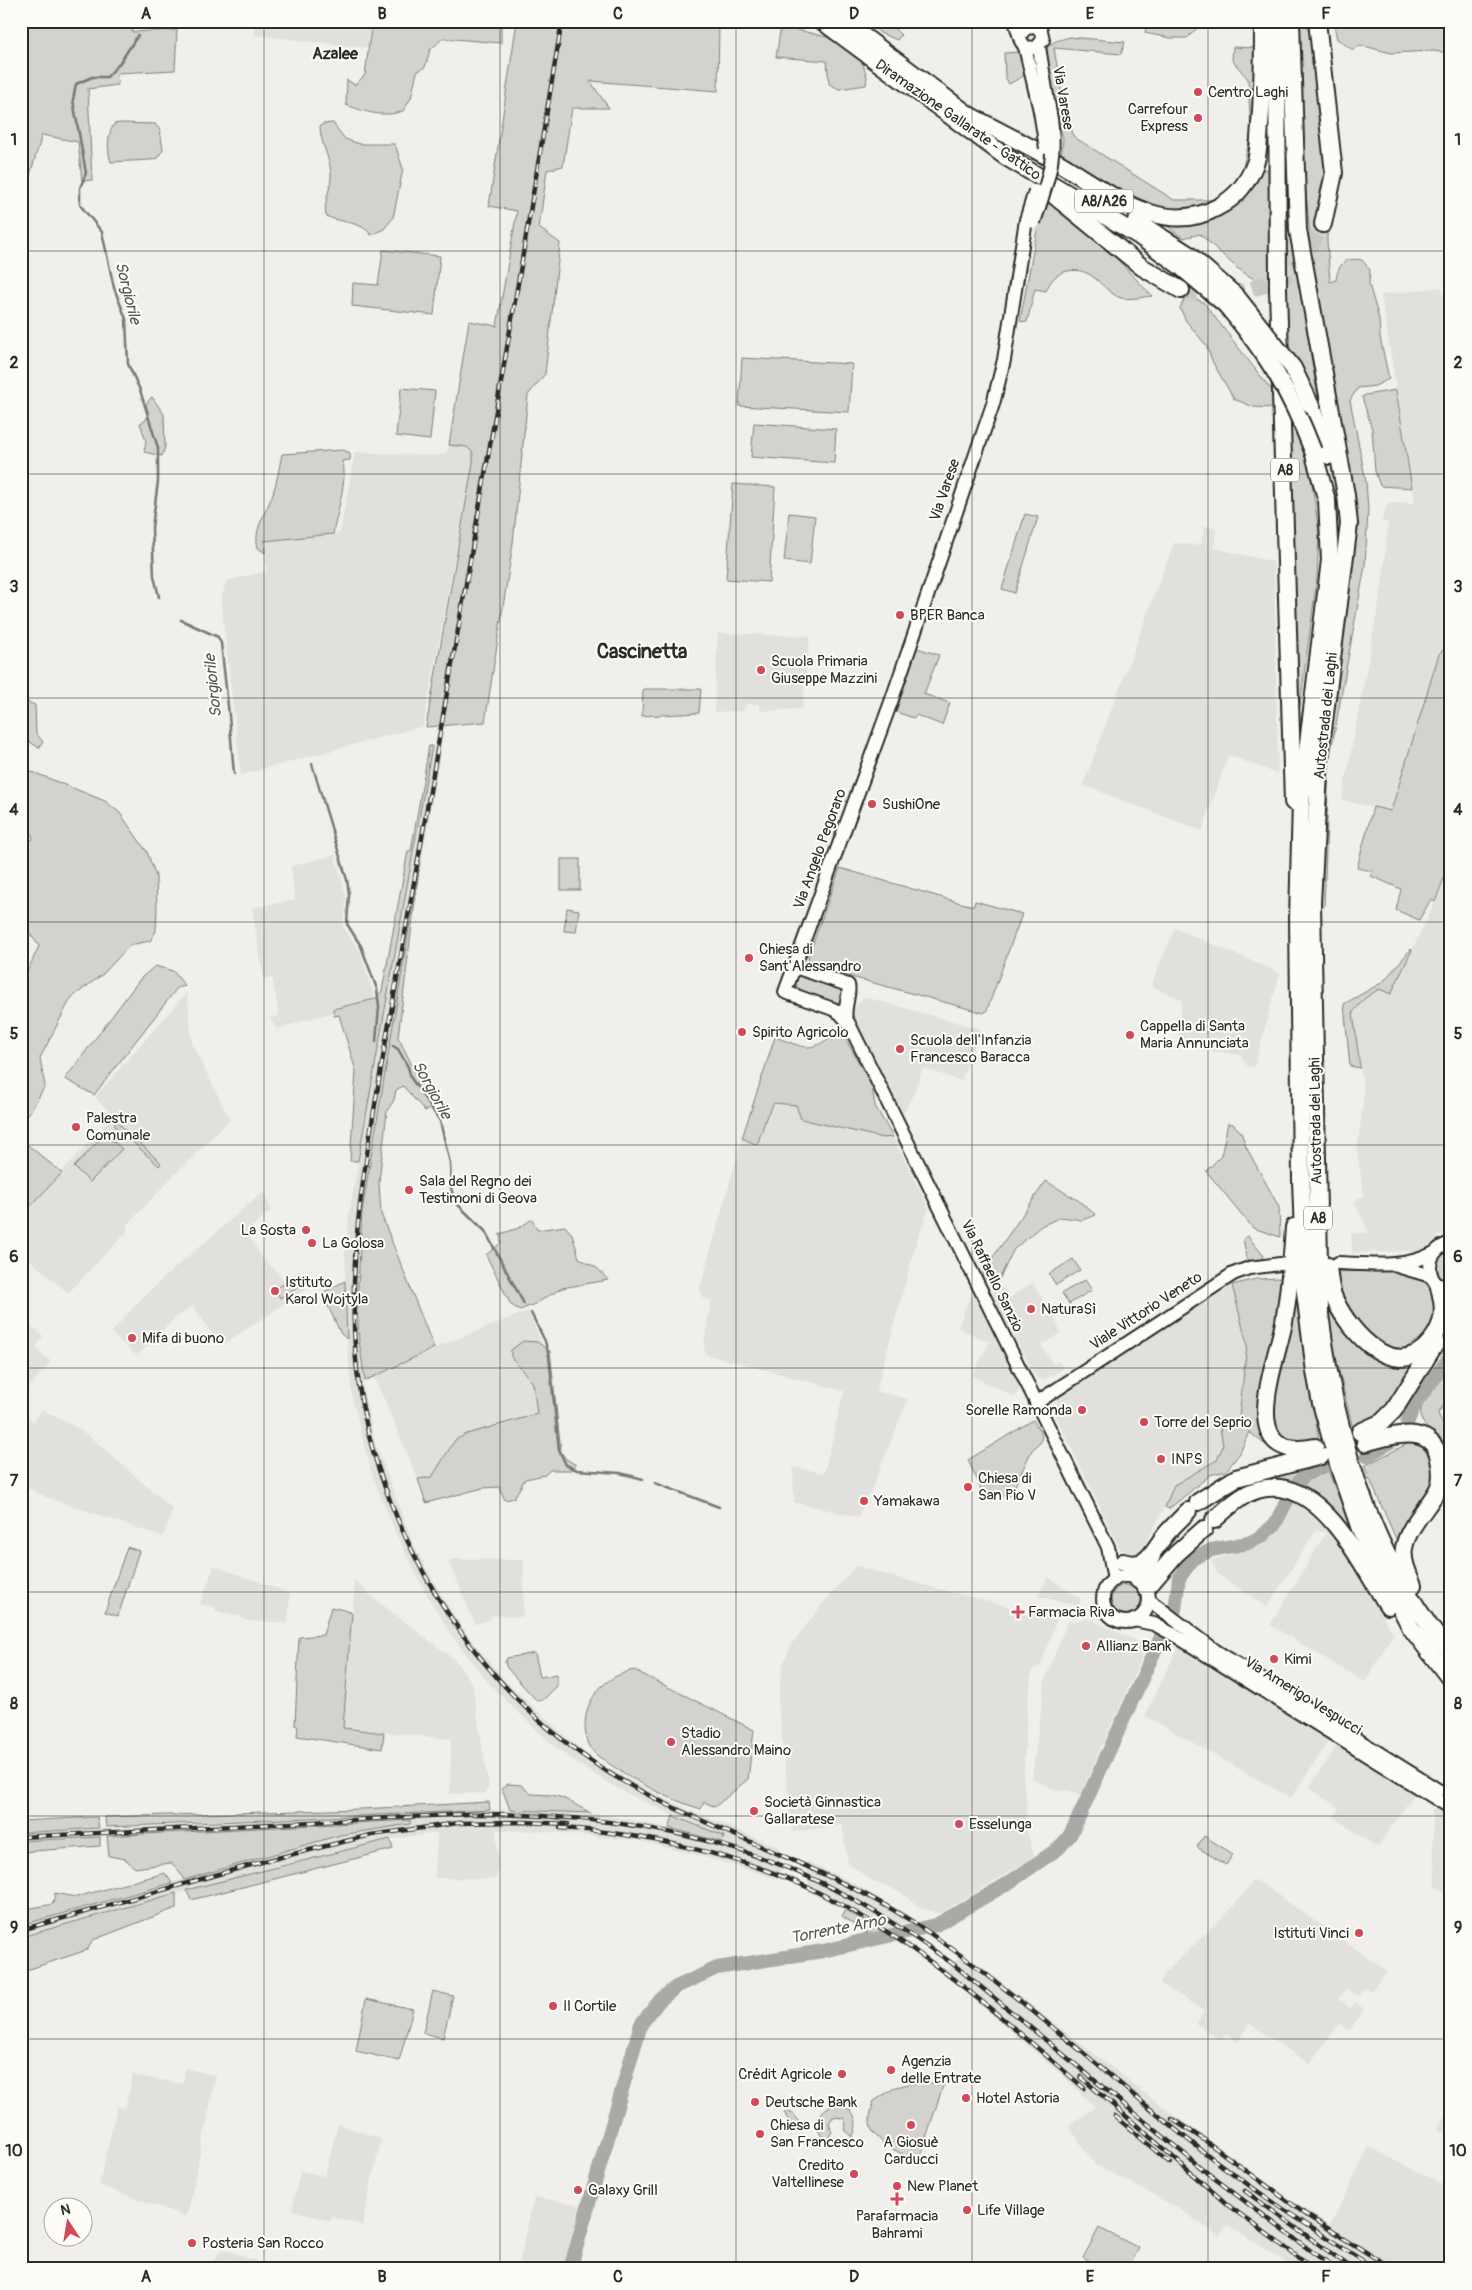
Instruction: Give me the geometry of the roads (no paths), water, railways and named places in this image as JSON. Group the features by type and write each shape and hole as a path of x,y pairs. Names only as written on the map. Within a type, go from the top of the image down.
{"highway":[{"name":"Diramazione Gallarate - Gattico","path":"822,21 1006,157 1139,236 1231,301 1281,378 1298,410 1313,451 1327,501 1330,560 1301,802 1298,919"},
{"name":"Diramazione Gallarate - Gattico","path":"843,21 965,113 1188,254 1292,368 1310,404 1326,444 1337,495 1344,559"},
{"path":"965,113 1060,164 1109,195 1147,212 1175,218 1201,215 1231,200 1246,182 1256,159 1262,102 1263,21"},
{"name":"A8","path":"1277,21 1278,289 1298,919"},
{"name":"A8","path":"1291,21 1298,230 1346,495 1348,524 1344,559"},
{"path":"1317,21 1334,174 1323,224"},
{"path":"1006,157 1142,267 1180,290"},
{"name":"Autostrada dei Laghi","path":"1344,559 1320,752 1312,903 1320,1314 1326,1365 1334,1402 1361,1493 1388,1555 1416,1605 1451,1654"},
{"name":"Autostrada dei Laghi","path":"1298,919 1300,1180 1305,1292 1321,1404 1340,1471 1360,1529 1411,1628 1451,1681"},
{"path":"1314,1032 1319,1076 1328,1274 1337,1304 1352,1329 1366,1343 1382,1353 1403,1357 1414,1355 1425,1348 1440,1328 1444,1312 1440,1285"},
{"path":"1144,1590 1152,1556 1163,1537 1193,1507 1236,1478 1318,1451 1297,1450 1281,1445 1270,1433 1264,1417 1266,1399 1283,1324 1288,1289 1294,1209 1300,1180"},
{"path":"1451,1320 1394,1410 1362,1437 1407,1434 1424,1439 1436,1449 1440,1464 1440,1484 1409,1533 1404,1550 1404,1558 1418,1596 1451,1643"},
{"path":"1144,1590 1176,1554 1241,1498 1262,1490 1285,1490 1298,1494 1330,1517 1342,1531 1412,1640 1451,1681"},
{"path":"1123,1562 1138,1563 1152,1556"}],"main road":[{"path":"1016,21 1021,41 1025,47 1033,49 1039,47 1043,42 1043,33 1037,27 1028,24 1020,35"},
{"name":"Via Varese","path":"885,717 993,404 1004,360 1019,270 1026,257 1030,221 1054,153 1053,127 1045,109 1025,47"},
{"name":"Via Varese","path":"1039,47 1045,109"},
{"name":"Via Angelo Pegoraro","path":"846,1020 833,1009 785,992 885,717"},
{"path":"795,967 848,985 849,992 845,1010 846,1020"},
{"name":"Via Raffaello Sanzio","path":"846,1020 1108,1547 1114,1580"},
{"path":"1338,1263 1392,1265 1416,1261 1451,1243"},
{"path":"1434,1253 1429,1267 1440,1285"},
{"name":"Viale Vittorio Veneto","path":"1036,1403 1233,1274 1249,1268 1280,1264"},
{"path":"1392,1265 1440,1285"},
{"name":"Via Raffaello Sanzio","path":"1108,1547 1123,1562 1144,1590"},
{"path":"1125,1576 1144,1590 1144,1612 1134,1620 1127,1622 1116,1620 1105,1608 1104,1593 1114,1580 1125,1576"},
{"name":"Via Amerigo Vespucci","path":"1144,1590 1216,1651 1451,1798"},
{"name":"Via Amerigo Vespucci","path":"1134,1620 1154,1624 1176,1636 1451,1808"}],"waterway":[{"name":"Sorgiorile","path":"138,35 119,64 107,77 92,77 76,84 73,100 86,173 80,188 80,205 102,232 114,288 126,319 128,364 140,390 158,448 158,481 152,528 154,576 159,597"},
{"name":"Sorgiorile","path":"181,620 218,637 221,643 234,774"},
{"name":"Sorgiorile","path":"312,764 347,880 349,894 347,924 361,946 377,989 379,1007 376,1041"},
{"name":"Sorgiorile","path":"393,1046 398,1049 408,1067 411,1078 440,1121 450,1163 451,1188 455,1202 485,1231 524,1304"},
{"name":"Sorgiorile","path":"531,1313 545,1341 549,1356 559,1450 566,1465 577,1470 620,1473 643,1479"},
{"name":"Torrente Arno","path":"1407,1423 1414,1406 1451,1355"},
{"name":"Torrente Arno","path":"1367,1456 1397,1438"},
{"name":"Torrente Arno","path":"1295,1486 1306,1473 1324,1466"},
{"name":"Sorgiorile","path":"655,1483 719,1507"},
{"name":"Torrente Arno","path":"1175,1610 1179,1578 1193,1559 1211,1550 1248,1543 1261,1537 1275,1524 1289,1497"},
{"name":"Torrente Arno","path":"570,2269 641,2024 660,2000 676,1987 717,1968 823,1951 936,1925 1007,1884 1059,1848 1070,1835 1076,1823 1161,1637"}],"tunnel":[{"path":"1181,290 1215,294 1236,293 1281,278 1298,264 1323,224"}],"railway":[{"path":"562,21 371,1128 361,1197 355,1266 354,1335 363,1409 372,1447 385,1486 417,1561 437,1597 459,1630 501,1682 520,1702 562,1739 607,1772 656,1799 831,1877 899,1913 995,1981 1150,2109 1228,2170 1376,2269"},
{"path":"21,1837 468,1814 517,1815 565,1817 662,1830 709,1841 756,1856 801,1873 845,1895 927,1945 953,1964 1210,2175 1319,2257 1338,2269"},
{"path":"21,1930 265,1861 371,1835 458,1823 524,1822 568,1824"},
{"path":"560,1828 622,1834 687,1847 751,1865 809,1888 847,1908 919,1953 986,2005 1084,2088"},
{"path":"1081,2077 1229,2206 1314,2269"},
{"path":"1115,2116 1170,2163"},
{"path":"1172,2119 1203,2139 1308,2216 1393,2269"},
{"path":"1245,2191 1353,2269"}],"place":[{"name":"Centro Laghi","path":"1198,92"},
{"name":"Carrefour Express","path":"1198,118"},
{"name":"BPER Banca","path":"900,615"},
{"name":"Scuola Primaria Giuseppe Mazzini","path":"761,670"},
{"name":"SushiOne","path":"872,804"},
{"name":"Chiesa di Sant'Alessandro","path":"749,958"},
{"name":"Spirito Agricolo","path":"742,1032"},
{"name":"Cappella di Santa Maria Annunciata","path":"1130,1035"},
{"name":"Scuola dell'Infanzia Francesco Baracca","path":"900,1049"},
{"name":"Palestra Comunale","path":"76,1127"},
{"name":"Sala del Regno dei Testimoni di Geova","path":"409,1190"},
{"name":"La Sosta","path":"306,1230"},
{"name":"La Golosa","path":"312,1243"},
{"name":"Istituto Karol Wojtyla","path":"275,1291"},
{"name":"NaturaSì","path":"1031,1309"},
{"name":"Mifa di buono","path":"132,1338"},
{"name":"Sorelle Ramonda","path":"1082,1410"},
{"name":"Torre del Seprio","path":"1144,1422"},
{"name":"INPS","path":"1161,1459"},
{"name":"Chiesa di San Pio V","path":"968,1487"},
{"name":"Yamakawa","path":"864,1501"},
{"name":"Farmacia Riva","path":"1018,1612"},
{"name":"Allianz Bank","path":"1086,1646"},
{"name":"Kimi","path":"1274,1659"},
{"name":"Stadio Alessandro Maino","path":"671,1742"},
{"name":"Società Ginnastica Gallaratese","path":"754,1811"},
{"name":"Esselunga","path":"959,1824"},
{"name":"Istituti Vinci","path":"1359,1933"},
{"name":"Il Cortile","path":"553,2006"},
{"name":"Agenzia delle Entrate","path":"891,2070"},
{"name":"Crédit Agricole","path":"842,2074"},
{"name":"Hotel Astoria","path":"966,2098"},
{"name":"Deutsche Bank","path":"755,2102"},
{"name":"A Giosuè Carducci","path":"911,2125"},
{"name":"Chiesa di San Francesco","path":"760,2134"},
{"name":"Credito Valtellinese","path":"854,2174"},
{"name":"New Planet","path":"897,2186"},
{"name":"Galaxy Grill","path":"578,2190"},
{"name":"Parafarmacia Bahrami","path":"897,2199"},
{"name":"Life Village","path":"967,2210"},
{"name":"Posteria San Rocco","path":"192,2243"}],"district":[{"name":"Azalee","path":"335,54"},
{"name":"Cascinetta","path":"642,651"}]}
